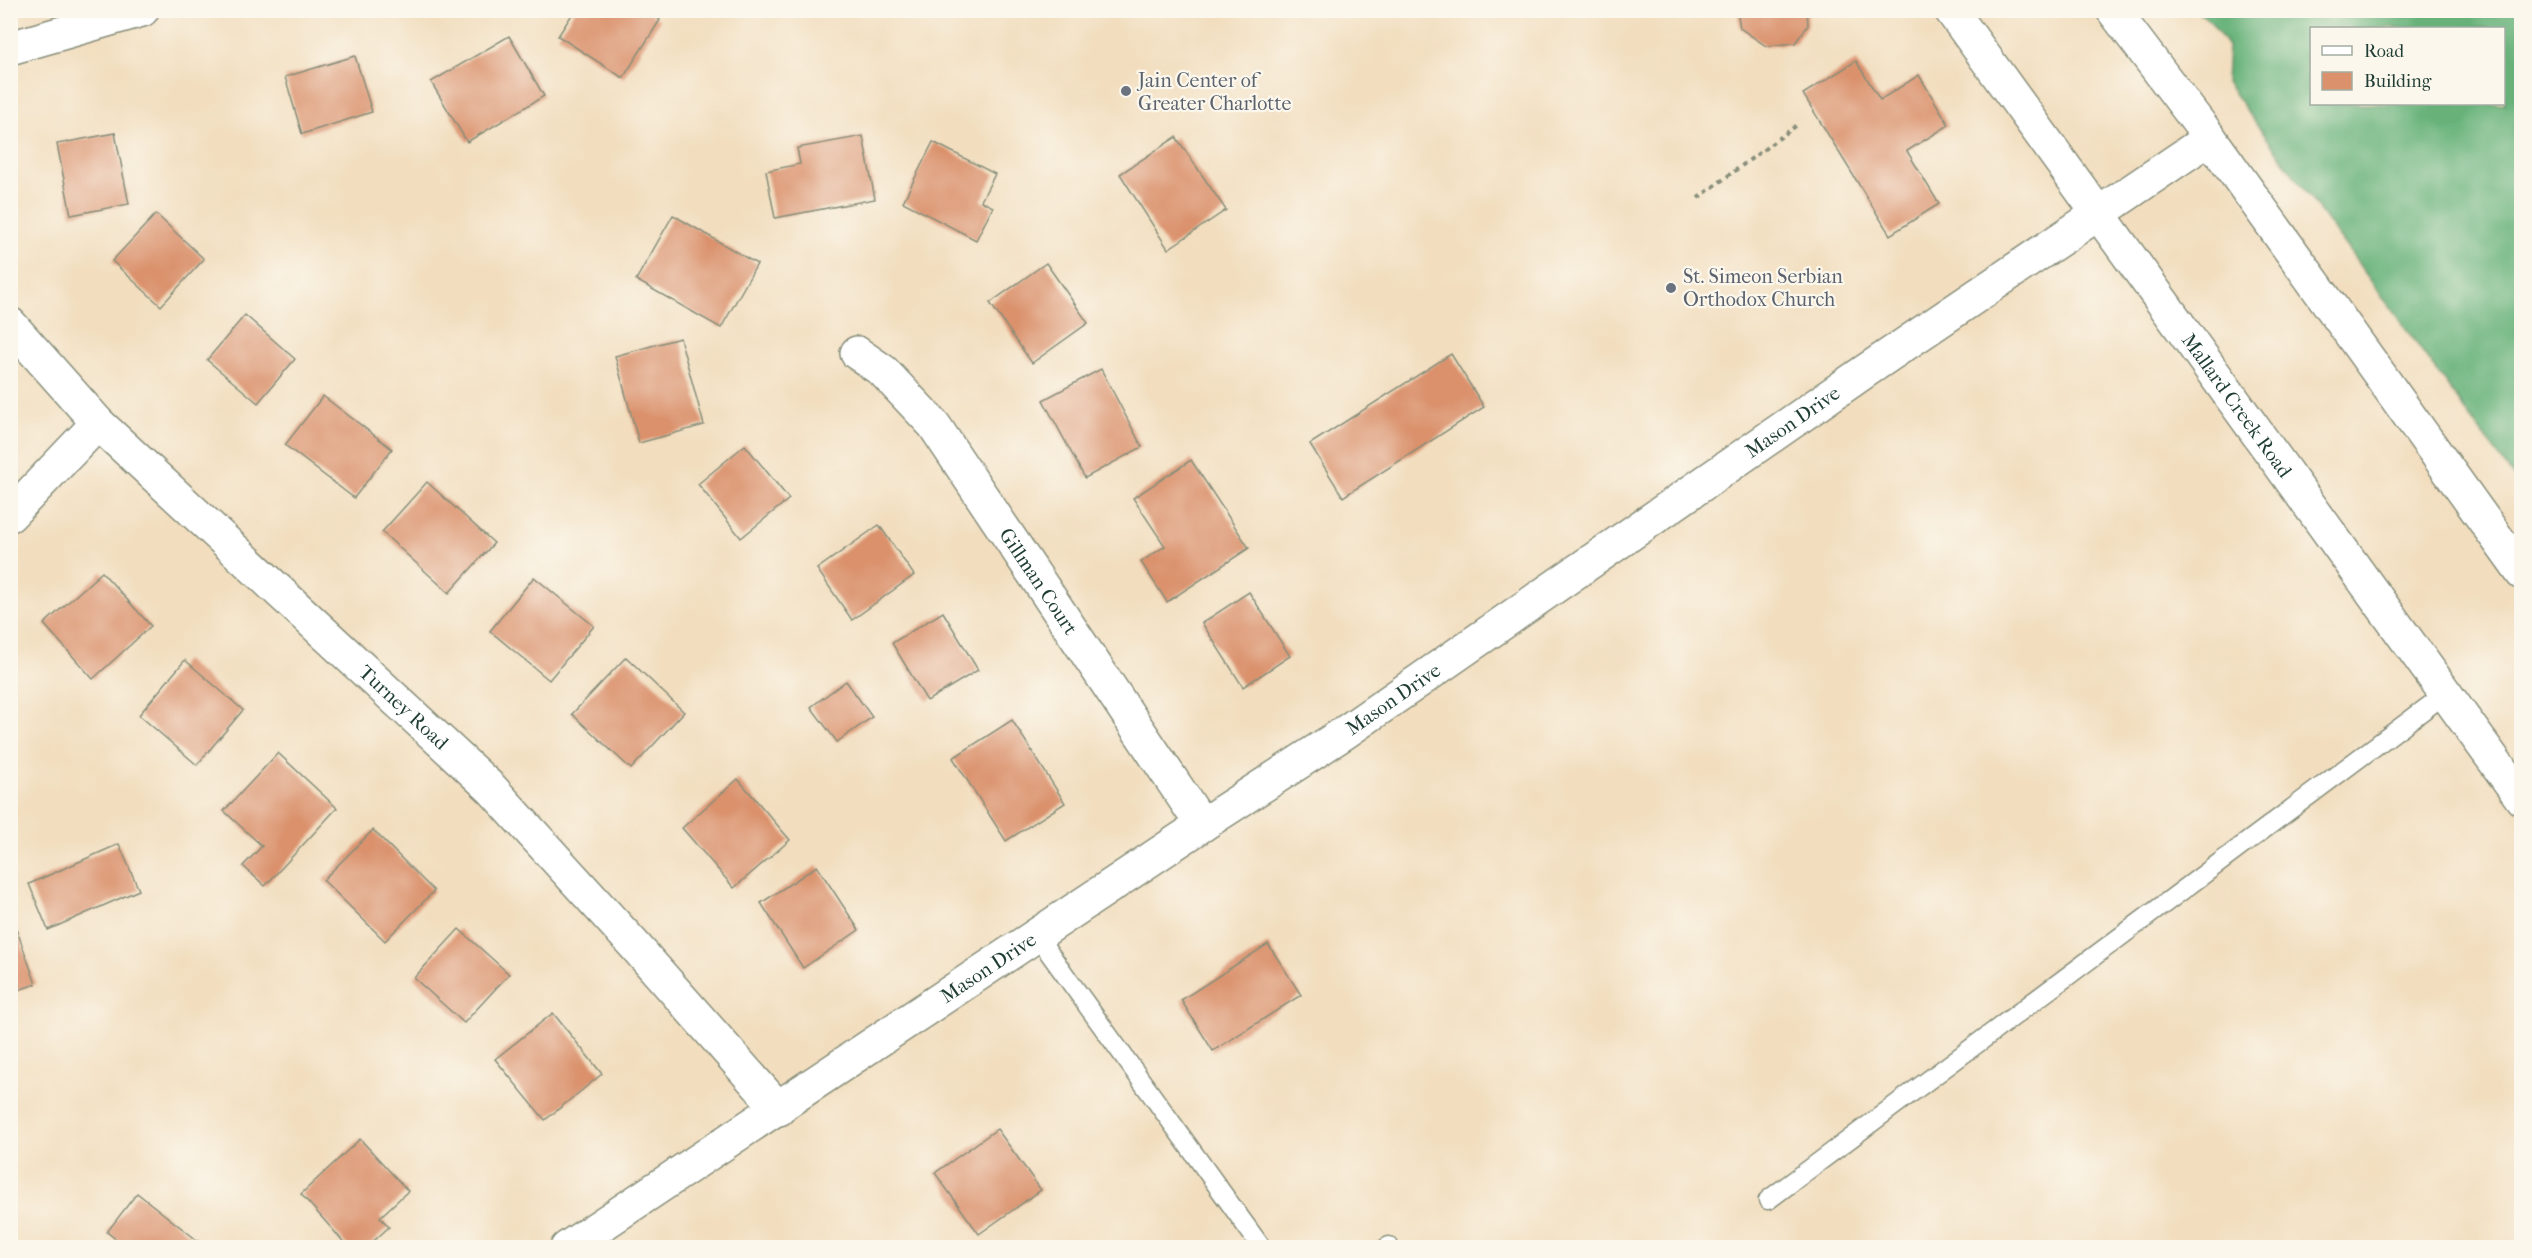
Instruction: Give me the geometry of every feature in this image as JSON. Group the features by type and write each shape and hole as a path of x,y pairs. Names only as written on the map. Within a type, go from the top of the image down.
{"street":[{"path":"10,48 142,10"},
{"name":"Mallard Creek Road","path":"1951,10 2522,800"},
{"path":"2113,10 2210,138 2522,573"},
{"name":"Mason Drive","path":"567,1248 779,1109 1202,825 1344,734 1864,372 2210,138"},
{"name":"Turney Road","path":"10,324 98,423 492,789 636,946 779,1109"},
{"name":"Gillman Court","path":"857,353 883,370 934,425 1202,825"},
{"path":"10,515 98,423"}],"lane":[{"path":"1768,1200 2445,694"},
{"path":"1037,936 1262,1248"}],"path":[{"path":"1698,198 1797,125"}],"green space":[{"path":"2197,11 2521,11 2521,487 2226,82 2228,46 2210,21"}],"building":[{"path":"575,10 645,10 660,20 623,78 558,36"},
{"path":"1737,10 1807,10 1808,25 1795,43 1766,46 1740,28"},
{"path":"509,36 544,96 467,142 431,82"},
{"path":"355,56 372,112 302,134 285,77"},
{"path":"1856,61 1880,100 1919,75 1949,125 1907,151 1939,204 1890,235 1803,94"},
{"path":"115,133 129,204 71,215 57,144"},
{"path":"863,136 875,199 775,218 766,171 800,164 797,148"},
{"path":"1176,137 1226,210 1168,249 1120,174"},
{"path":"933,142 995,174 981,201 993,207 976,240 903,202"},
{"path":"156,214 204,259 161,306 112,261"},
{"path":"673,215 757,264 721,328 636,280"},
{"path":"1046,263 1088,323 1032,363 990,303"},
{"path":"245,315 295,359 258,403 207,360"},
{"path":"680,338 704,425 639,443 615,356"},
{"path":"1451,354 1484,407 1343,497 1310,444"},
{"path":"1101,369 1142,447 1085,478 1043,400"},
{"path":"323,396 392,449 354,498 285,445"},
{"path":"745,445 789,499 741,538 698,484"},
{"path":"1191,460 1249,548 1167,602 1141,562 1165,546 1133,498"},
{"path":"427,482 494,543 449,593 382,532"},
{"path":"879,525 914,575 852,620 817,569"},
{"path":"102,572 151,626 93,679 44,624"},
{"path":"534,577 594,626 549,680 490,631"},
{"path":"1249,592 1290,656 1243,687 1202,623"},
{"path":"943,612 978,670 927,701 892,643"},
{"path":"626,657 684,712 631,769 572,714"},
{"path":"185,660 243,710 197,765 139,715"},
{"path":"846,681 872,717 837,742 811,707"},
{"path":"1012,720 1065,803 1006,841 953,758"},
{"path":"278,753 337,808 265,886 243,866 262,846 224,811"},
{"path":"738,779 790,840 734,888 682,828"},
{"path":"373,830 434,891 385,941 323,880"},
{"path":"119,844 139,890 48,930 29,884"},
{"path":"817,866 859,930 803,968 761,903"},
{"path":"10,911 36,984 10,993"},
{"path":"459,929 509,974 464,1023 414,978"},
{"path":"1268,944 1301,995 1213,1051 1181,1000"},
{"path":"553,1013 602,1074 545,1120 495,1059"},
{"path":"997,1129 1041,1190 979,1234 935,1173"},
{"path":"360,1139 408,1191 380,1217 389,1227 366,1248 349,1248 301,1194"},
{"path":"137,1193 207,1248 127,1248 107,1232"}],"place":[{"name":"Jain Center of Greater Charlotte","path":"1126,91"},
{"name":"St. Simeon Serbian Orthodox Church","path":"1671,288"}]}
